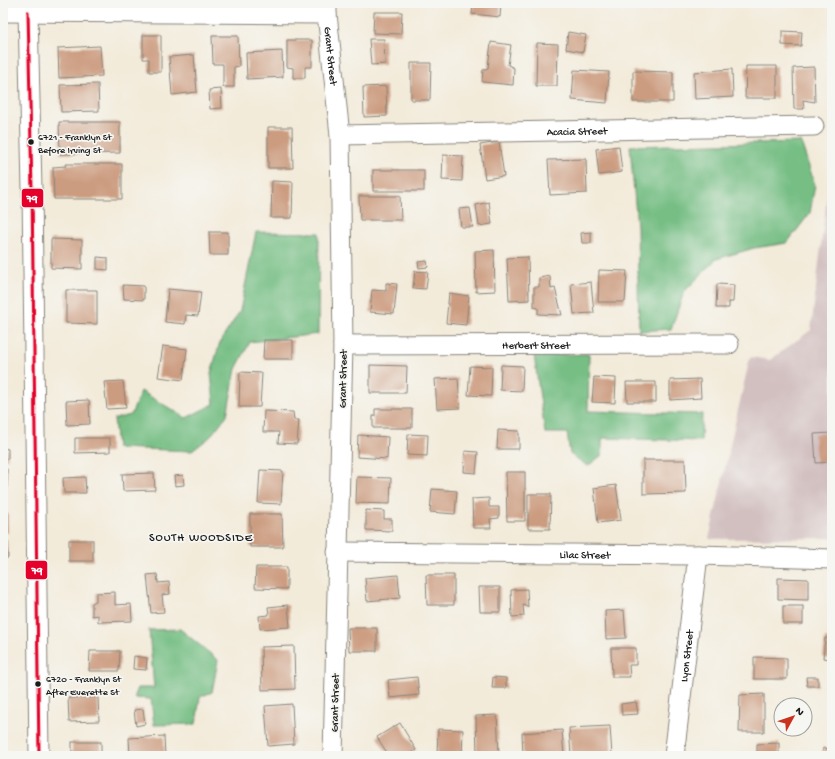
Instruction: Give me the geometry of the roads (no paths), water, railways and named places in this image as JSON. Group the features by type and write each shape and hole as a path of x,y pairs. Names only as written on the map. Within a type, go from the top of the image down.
{"street":[{"path":"3,12 327,8"},
{"name":"Grant Street","path":"327,8 340,135 343,345 332,756"},
{"path":"28,12 32,190 39,756"},
{"name":"Acacia Street","path":"340,135 814,126"},
{"name":"Herbert Street","path":"343,345 729,344"},
{"name":"Lilac Street","path":"337,552 698,555 832,558"},
{"name":"Lyon Street","path":"674,756 698,555"}],"place":[{"name":"6721 - Franklyn St Before Irving St","path":"31,142"},
{"name":"6720 - Franklyn St After Everette St","path":"38,684"}],"district":[{"name":"SOUTH WOODSIDE","path":"201,537"}]}
